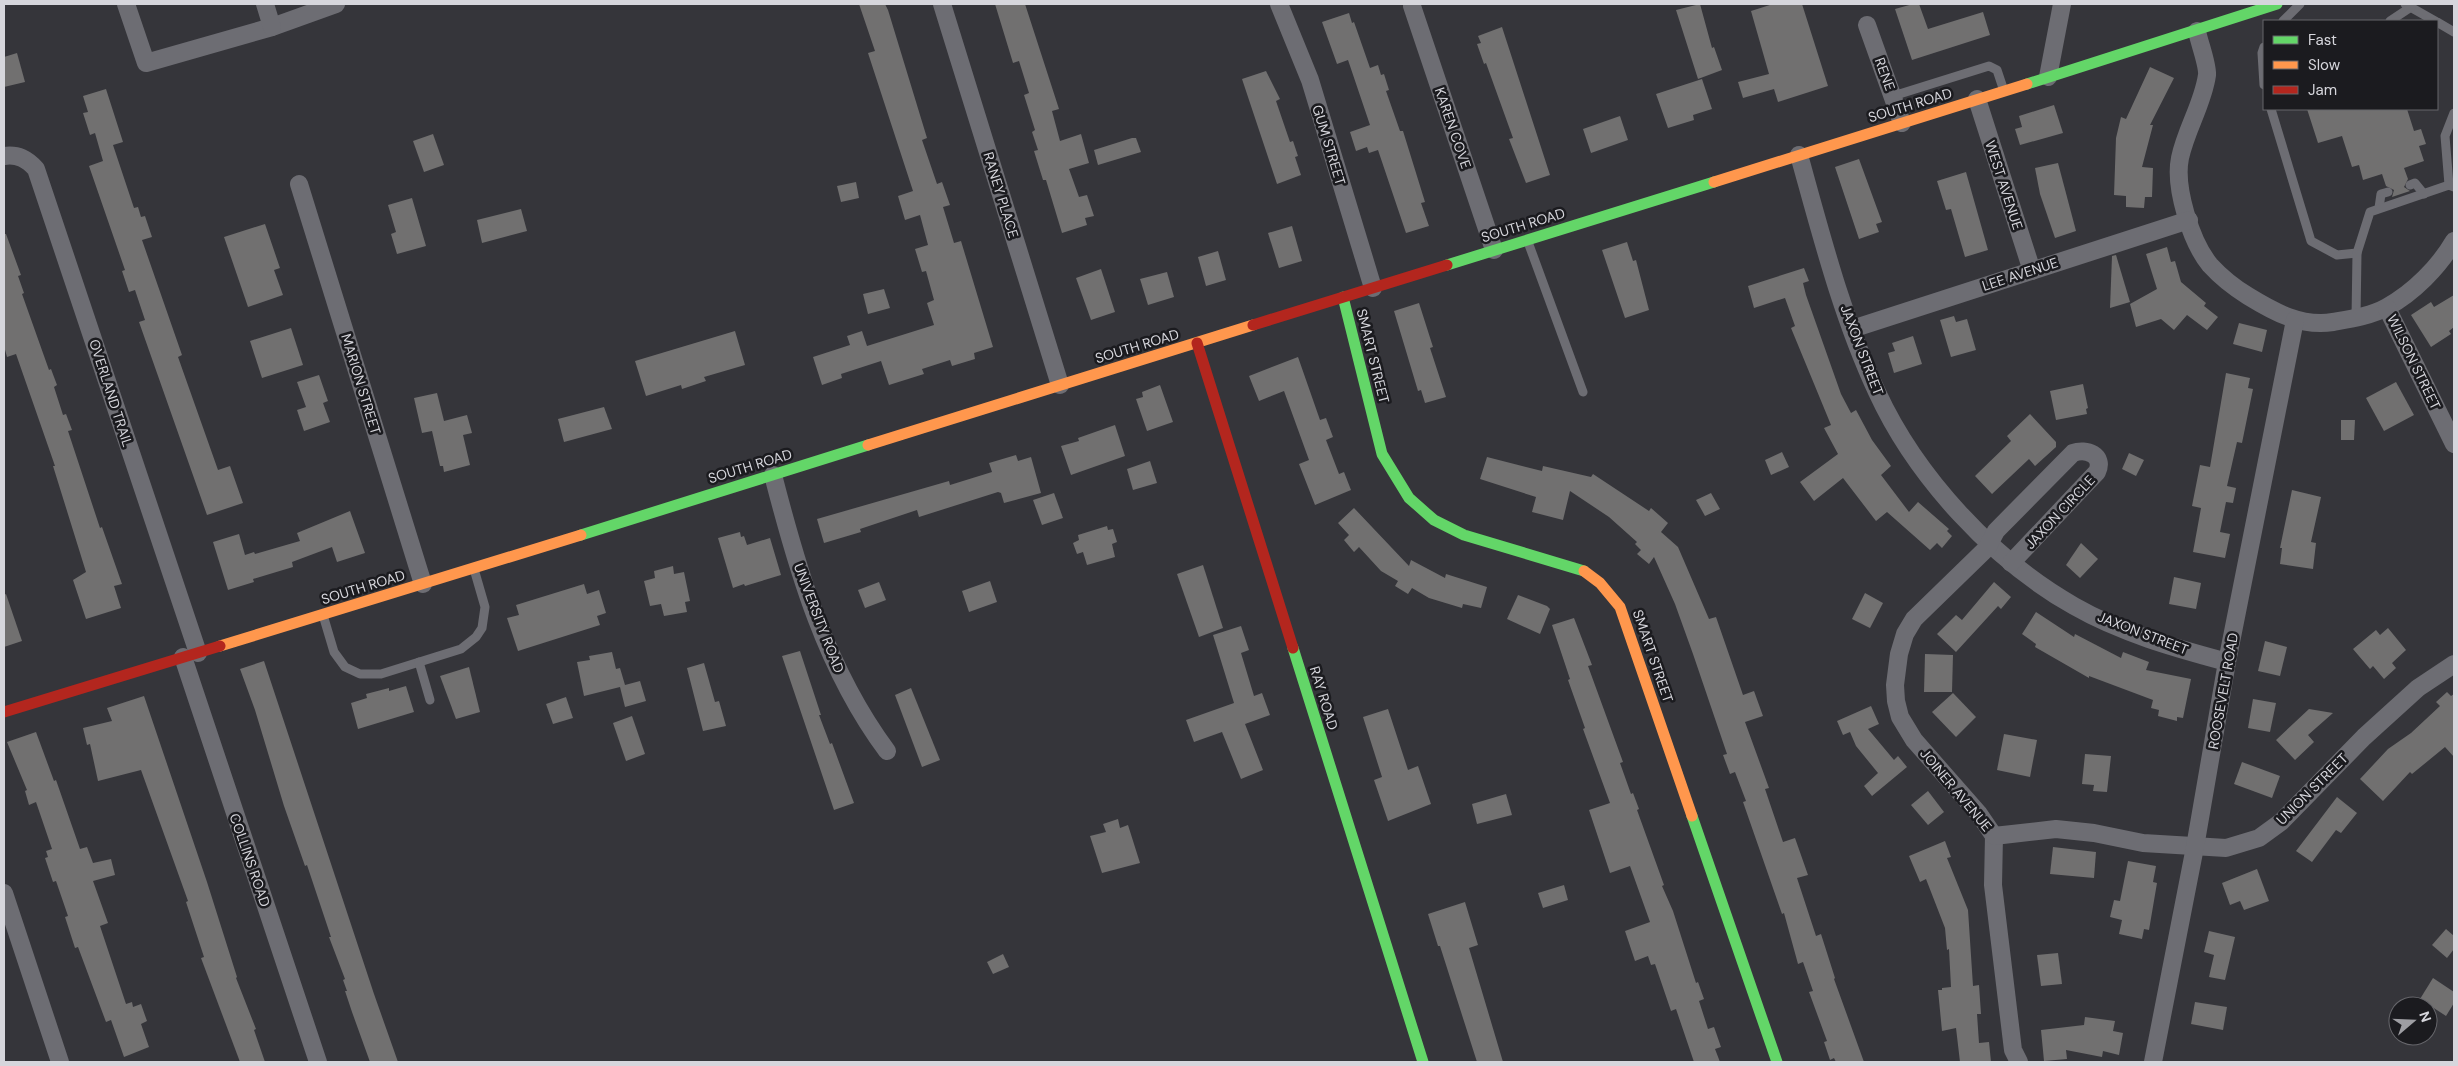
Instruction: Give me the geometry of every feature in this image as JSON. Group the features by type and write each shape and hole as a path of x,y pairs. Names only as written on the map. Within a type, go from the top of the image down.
{"street":[{"path":"126,4 146,63 272,27 336,4"},
{"path":"265,4 272,27"},
{"name":"RANEY PLACE","path":"942,4 1060,385"},
{"name":"GUM STREET","path":"1279,4 1310,80 1373,288"},
{"path":"2048,77 2062,4"},
{"name":"SOUTH ROAD","path":"4,712 323,615 1197,343 2197,31 2277,4"},
{"name":"KAREN COVE","path":"1412,6 1494,250"},
{"name":"RENE","path":"1867,25 1902,123"},
{"path":"2197,31 2208,73 2202,97 2180,159 2181,192 2188,220 2198,246 2210,265 2240,291 2271,311 2294,320 2326,323 2356,318 2386,308 2413,288 2437,265 2454,242"},
{"name":"WEST AVENUE","path":"1977,99 2032,271"},
{"name":"JAXON STREET","path":"1799,155 1852,329 1877,393 1898,430 1931,478 2011,563 2031,579 2075,607 2130,632 2227,662"},
{"name":"OVERLAND TRAIL","path":"4,156 17,156 28,161 36,169 191,655"},
{"name":"MARION STREET","path":"299,184 423,584"},
{"name":"LEE AVENUE","path":"1852,329 2188,220"},
{"name":"SMART STREET","path":"1343,297 1382,454 1393,478 1409,499 1421,511 1459,533 1574,566 1592,576 1608,590 1620,607 1777,1062"},
{"name":"WILSON STREET","path":"2386,308 2454,444"},
{"name":"ROOSEVELT ROAD","path":"2153,1062 2195,847 2227,662 2294,320"},
{"name":"RAY ROAD","path":"1197,343 1423,1062"},
{"name":"JAXON CIRCLE","path":"1991,543 1996,531 2072,453 2081,450 2091,452 2098,460 2099,467 2097,472 2011,563"},
{"name":"UNIVERSITY ROAD","path":"773,475 808,598 829,653 851,696 886,751"},
{"name":"JOINER AVENUE","path":"1991,543 1914,619 1905,634 1899,654 1896,701 1900,717 1914,740 1979,814 1994,836 1993,884 2013,1050 2019,1062"},
{"name":"COLLINS ROAD","path":"191,655 318,1062"},
{"name":"UNION STREET","path":"1994,836 2056,829 2094,833 2143,843 2226,848 2258,838 2281,822 2364,737 2418,688 2454,664"},
{"path":"4,893 60,1062"}],"lane":[{"path":"2284,20 2300,4"},
{"path":"2391,20 2408,5 2433,20"},
{"path":"2438,23 2454,32"},
{"path":"2263,50 2263,68"},
{"path":"1893,96 1989,66 1997,70 2004,91"},
{"path":"2271,110 2312,241 2337,255 2356,253"},
{"path":"2356,318 2356,253 2370,212 2452,186 2445,136 2454,113"},
{"path":"2410,184 2415,183 2424,194"},
{"path":"2379,208 2381,194 2388,192"},
{"path":"1527,240 1583,392"},
{"path":"323,615 334,652 345,667 351,671 369,676 418,662 461,648 476,637 482,628 485,607 474,568"},
{"path":"418,662 430,700"}],"building":[{"path":"859,4 885,4 888,10 927,138 922,140 937,184 942,182 950,205 943,207 954,243 961,241 993,347 974,353 975,359 952,366 950,360 922,369 924,374 889,385 881,361 841,374 842,378 822,385 813,357 850,345 847,336 862,331 867,346 934,325 927,303 934,300 926,271 922,272 915,249 928,245 920,215 905,220 898,196 913,191 868,53 875,51"},
{"path":"995,4 1025,4 1059,109 1052,111 1060,141 1081,134 1089,163 1069,169 1079,197 1087,195 1094,216 1085,218 1087,225 1062,233 1046,180 1043,180 1034,151 1038,150 1032,132 1035,130 1024,95 1029,93 1019,61 1013,63"},
{"path":"1700,4 1712,48 1714,47 1722,70 1698,79 1676,10"},
{"path":"1773,4 1802,4 1828,86 1778,102 1774,89 1743,98 1738,82 1769,74 1751,11"},
{"path":"1919,4 1928,29 1983,12 1990,35 1912,60 1895,9"},
{"path":"1349,13 1370,68 1378,65 1381,75 1384,74 1389,90 1386,91 1400,131 1403,131 1425,202 1421,203 1429,226 1406,233 1378,150 1369,153 1367,147 1356,151 1350,132 1370,125 1348,60 1337,64 1322,22"},
{"path":"1502,27 1550,175 1526,183 1509,139 1513,138 1486,63 1484,64 1477,44 1481,43 1478,36"},
{"path":"17,53 25,82 4,87 4,57"},
{"path":"2150,67 2174,78 2150,125 2153,125 2142,167 2153,168 2152,197 2145,197 2144,208 2126,207 2126,196 2114,195 2116,138 2121,117 2126,119"},
{"path":"1266,71 1280,99 1276,101 1290,142 1293,141 1298,156 1295,157 1301,175 1277,184 1242,79"},
{"path":"1702,79 1712,109 1693,115 1694,120 1668,128 1656,94"},
{"path":"106,89 123,142 113,145 134,208 138,207 141,217 145,216 152,237 142,240 182,355 178,357 218,470 230,466 243,503 207,515 139,322 145,320 135,290 129,292 122,271 125,270 89,166 103,161 95,133 90,135 83,113 88,112 83,96"},
{"path":"2054,105 2063,133 2020,145 2015,129 2022,127 2019,116"},
{"path":"2307,110 2407,110 2414,131 2421,129 2426,144 2419,146 2424,161 2404,168 2408,179 2404,187 2410,191 2392,197 2394,190 2386,186 2382,174 2363,180 2359,165 2352,167 2342,136 2318,143"},
{"path":"1620,116 1628,140 1591,153 1583,129"},
{"path":"433,134 444,165 424,172 413,141"},
{"path":"1136,138 1141,152 1098,165 1094,150"},
{"path":"1859,159 1882,222 1876,224 1879,232 1859,239 1835,167"},
{"path":"2058,163 2076,231 2055,238 2040,194 2035,168"},
{"path":"1966,172 1988,250 1965,257 1951,209 1946,210 1937,181"},
{"path":"856,182 859,198 841,202 837,186"},
{"path":"412,198 426,246 397,254 391,234 396,232 388,205"},
{"path":"521,209 527,231 482,243 477,220"},
{"path":"265,224 280,268 274,270 283,295 248,307 224,237"},
{"path":"1292,226 1302,261 1279,268 1268,233"},
{"path":"4,234 6,234 21,275 18,276 24,293 22,294 49,370 51,369 57,385 54,387 63,415 66,414 72,430 68,431 100,528 102,527 122,584 114,586 121,608 86,619 73,580 86,572 53,466 55,466 16,354 7,357 4,346"},
{"path":"1627,242 1633,261 1636,260 1649,310 1625,318 1602,250"},
{"path":"2167,247 2171,262 2175,261 2181,282 2206,303 2204,306 2218,317 2207,330 2187,315 2174,330 2161,319 2136,327 2130,304 2157,289 2146,254"},
{"path":"1218,251 1226,280 1206,286 1198,257"},
{"path":"2116,255 2130,302 2110,308 2112,256"},
{"path":"1804,268 1809,281 1803,283 1806,295 1841,394 1851,413 1856,410 1872,440 1891,466 1881,475 1909,512 1918,502 1949,529 1947,531 1952,536 1942,548 1937,543 1930,550 1887,512 1876,521 1843,478 1814,501 1800,482 1838,454 1824,428 1831,425 1791,328 1795,326 1785,298 1754,308 1748,286"},
{"path":"1101,269 1115,312 1091,320 1076,278"},
{"path":"1167,272 1174,297 1148,305 1140,279"},
{"path":"884,289 890,308 868,314 863,294"},
{"path":"2454,295 2454,327 2449,331 2451,334 2431,347 2411,315 2431,302 2434,307"},
{"path":"1419,303 1433,347 1430,348 1446,397 1425,403 1421,390 1418,391 1394,311"},
{"path":"1954,316 1956,322 1967,319 1976,350 1951,357 1940,320"},
{"path":"2239,323 2267,330 2262,352 2233,344"},
{"path":"291,328 303,365 262,378 250,341"},
{"path":"735,331 745,365 704,377 706,381 682,389 681,385 646,396 635,361"},
{"path":"1913,336 1922,364 1894,373 1888,353 1895,351 1892,343"},
{"path":"1298,357 1320,420 1326,418 1333,437 1326,440 1339,474 1344,472 1351,490 1315,505 1299,464 1309,460 1284,391 1259,401 1249,376"},
{"path":"2226,373 2250,378 2248,388 2253,389 2242,443 2237,442 2227,486 2236,488 2233,503 2226,502 2220,532 2230,534 2225,558 2193,552 2201,508 2192,506 2200,465 2210,467"},
{"path":"319,375 328,401 323,403 330,422 304,431 297,410 306,407 297,382"},
{"path":"2396,382 2414,415 2384,431 2366,398"},
{"path":"2083,384 2088,408 2086,409 2087,414 2056,420 2050,391"},
{"path":"1160,385 1173,422 1147,431 1136,399 1143,397 1142,392"},
{"path":"437,393 444,421 467,415 472,433 463,435 470,465 444,472 443,466 440,466 432,431 422,433 414,398"},
{"path":"604,407 612,429 564,442 558,419"},
{"path":"2030,414 2056,442 2056,447 2035,466 2029,459 1992,494 1975,476 2011,441 2007,436"},
{"path":"2341,420 2355,420 2354,440 2341,440"},
{"path":"1115,425 1125,456 1071,475 1061,446 1079,441 1078,438"},
{"path":"1782,452 1789,467 1771,475 1765,460"},
{"path":"2129,453 2144,460 2136,476 2122,469"},
{"path":"1016,455 1018,461 1031,457 1041,493 1004,503 1001,493 998,492 919,517 917,510 860,529 861,532 824,543 817,519 949,481 950,485 992,472 989,463"},
{"path":"1487,457 1542,471 1543,466 1591,477 1593,474 1649,511 1651,508 1668,523 1661,532 1678,547 1709,619 1716,617 1743,695 1754,691 1763,716 1745,722 1769,788 1765,789 1783,842 1795,838 1808,875 1797,878 1816,936 1821,934 1834,979 1864,1062 1836,1062 1834,1058 1830,1060 1824,1042 1827,1041 1809,992 1813,991 1803,962 1798,964 1784,913 1782,914 1743,802 1746,801 1735,772 1730,774 1723,755 1727,754 1693,654 1675,604 1654,557 1649,564 1637,554 1641,550 1635,544 1637,542 1609,517 1570,491 1563,520 1532,512 1536,497 1480,479"},
{"path":"1150,461 1157,483 1133,490 1127,469"},
{"path":"2292,490 2321,497 2311,542 2316,543 2313,569 2280,564 2282,548 2280,548"},
{"path":"1054,493 1063,518 1042,525 1033,500"},
{"path":"1711,493 1720,509 1705,516 1696,500"},
{"path":"1354,508 1409,566 1411,560 1445,578 1446,574 1487,587 1481,608 1463,604 1462,608 1429,598 1412,588 1408,594 1395,586 1398,581 1381,571 1359,547 1354,552 1344,540 1349,535 1338,523"},
{"path":"350,511 365,553 337,562 332,547 292,562 293,567 253,579 254,582 228,590 213,542 239,534 245,555 254,552 255,554 300,541 297,533"},
{"path":"1107,526 1108,530 1113,529 1117,542 1112,544 1115,557 1087,565 1083,552 1077,554 1073,543 1079,540 1078,535"},
{"path":"740,532 741,537 744,536 747,545 770,538 781,575 733,588 718,538"},
{"path":"2081,543 2098,559 2080,578 2066,565"},
{"path":"1203,565 1223,628 1199,637 1177,574"},
{"path":"673,566 674,574 684,572 690,601 685,602 687,612 664,616 661,604 650,606 644,581 655,578 654,571"},
{"path":"2174,577 2201,583 2196,609 2169,604"},
{"path":"990,581 997,602 969,612 962,591"},
{"path":"879,582 886,600 865,608 858,590"},
{"path":"1994,582 2011,597 2001,609 1998,606 1956,652 1937,634 1956,615 1962,620"},
{"path":"584,584 587,594 599,590 606,613 597,616 600,625 518,651 507,618 519,615 516,605"},
{"path":"1865,593 1883,603 1870,628 1852,619"},
{"path":"6,594 22,641 4,647 4,595"},
{"path":"1518,595 1547,606 1550,609 1540,634 1507,619"},
{"path":"2036,612 2074,637 2075,634 2121,658 2123,652 2149,662 2146,670 2191,679 2183,718 2177,717 2177,721 2158,716 2159,710 2151,708 2153,700 2089,676 2089,678 2035,647 2036,644 2022,634"},
{"path":"1574,618 1592,665 1588,666 1623,762 1620,763 1631,794 1633,793 1639,809 1637,810 1664,885 1662,886 1673,911 1696,983 1698,982 1704,999 1699,1001 1708,1029 1714,1027 1721,1047 1715,1049 1720,1062 1694,1062 1676,1009 1671,1011 1655,964 1651,965 1648,956 1635,961 1625,931 1650,922 1630,866 1610,873 1589,810 1610,803 1583,729 1585,728 1568,680 1570,679 1552,625"},
{"path":"1241,626 1249,650 1241,653 1254,696 1262,693 1270,715 1245,724 1263,770 1241,779 1222,732 1194,742 1186,720 1234,703 1213,635"},
{"path":"2388,628 2406,650 2392,663 2396,668 2384,679 2373,666 2370,669 2353,649 2376,630 2380,635"},
{"path":"2265,641 2287,647 2280,676 2258,671"},
{"path":"800,651 821,715 819,715 830,744 832,743 854,803 834,810 782,656"},
{"path":"612,652 616,669 620,668 625,685 640,681 646,701 625,707 620,687 584,696 577,662 590,660 589,656"},
{"path":"1925,654 1953,655 1952,692 1924,692"},
{"path":"264,661 398,1062 370,1062 352,1012 345,991 347,991 343,980 345,979 329,937 331,937 307,865 305,866 284,806 255,710 240,669"},
{"path":"704,663 715,702 719,701 726,726 703,731 687,668"},
{"path":"469,667 480,712 456,719 440,676"},
{"path":"406,686 414,712 358,729 351,703 367,698 366,694 389,688 389,691"},
{"path":"911,688 940,760 922,767 895,695"},
{"path":"2447,692 2451,696 2454,694 2454,757 2445,747 2412,774 2410,772 2383,801 2360,779 2388,749 2411,733 2440,706 2436,702"},
{"path":"1953,693 1976,717 1956,737 1932,712"},
{"path":"144,696 207,882 236,978 256,1029 254,1030 265,1062 240,1062 201,958 204,957 186,902 188,901 141,770 98,781 90,744 87,745 83,728 112,721 107,708"},
{"path":"566,697 573,718 553,724 546,704"},
{"path":"2253,699 2276,703 2270,732 2248,728"},
{"path":"1871,706 1879,724 1868,729 1894,760 1898,756 1907,767 1872,796 1864,786 1878,773 1856,746 1850,732 1843,735 1837,721"},
{"path":"1388,709 1408,770 1418,766 1431,804 1388,821 1374,780 1382,777 1363,717"},
{"path":"2309,709 2333,713 2308,735 2314,742 2295,760 2276,740"},
{"path":"632,716 645,754 626,761 613,723"},
{"path":"36,732 54,781 56,780 80,849 87,847 93,863 111,859 115,875 93,881 108,923 100,926 126,1004 132,1002 133,1007 141,1004 147,1021 141,1024 149,1047 124,1057 111,1020 106,1022 78,947 75,948 65,917 68,916 56,881 53,882 45,858 48,857 46,851 52,849 36,802 29,805 25,791 27,790 7,742"},
{"path":"2004,734 2037,740 2030,777 1997,770"},
{"path":"2085,754 2111,756 2107,792 2093,791 2094,785 2082,784"},
{"path":"2242,762 2280,776 2272,798 2234,784"},
{"path":"1928,791 1944,812 1928,825 1911,805"},
{"path":"1506,794 1512,815 1477,824 1472,804"},
{"path":"2337,797 2357,813 2341,833 2336,830 2312,862 2296,851"},
{"path":"1118,819 1120,828 1128,825 1140,863 1102,873 1090,836 1106,832 1103,824"},
{"path":"1945,841 1951,857 1947,858 1968,910 1973,986 1979,985 1981,1014 1977,1014 1979,1043 1989,1042 1991,1062 1960,1062 1956,1028 1942,1031 1938,990 1951,987 1949,949 1947,950 1945,928 1926,879 1920,882 1909,856"},
{"path":"2053,847 2096,852 2094,878 2050,874"},
{"path":"2128,861 2156,866 2153,882 2157,883 2149,930 2144,929 2142,939 2119,934 2122,920 2110,917 2114,900 2120,901"},
{"path":"2257,869 2269,901 2244,910 2240,901 2230,905 2222,883"},
{"path":"1564,885 1568,900 1543,908 1538,893"},
{"path":"1465,902 1478,945 1469,948 1503,1062 1477,1062 1428,914"},
{"path":"2446,929 2454,936 2454,949 2447,958 2432,945"},
{"path":"2209,931 2235,937 2225,980 2209,977 2214,955 2204,952"},
{"path":"2058,953 2062,984 2041,986 2037,955"},
{"path":"1003,954 1009,967 993,974 987,962"},
{"path":"2433,978 2454,992 2454,1003 2446,1016 2438,1011 2438,996 2422,996"},
{"path":"2195,1002 2227,1007 2223,1030 2191,1024"},
{"path":"2085,1017 2115,1021 2113,1031 2123,1033 2119,1055 2103,1051 2102,1057 2066,1050 2067,1059 2044,1061 2041,1030 2084,1025"}],"traffic: fast":[{"path":"2027,84 2277,4"},
{"path":"1447,265 1714,182"},
{"path":"1343,297 1382,454 1409,498 1434,520 1464,535 1584,571"},
{"path":"581,535 868,445"},
{"path":"1293,648 1423,1062"},
{"path":"1692,816 1777,1062"}],"traffic: slow":[{"path":"1714,182 2027,84"},
{"path":"868,445 1253,325"},
{"path":"220,646 581,535"},
{"path":"1584,571 1600,583 1620,607 1692,816"}],"traffic: jam":[{"path":"1253,325 1447,265"},
{"path":"1197,343 1293,648"},
{"path":"4,712 220,646"}]}
